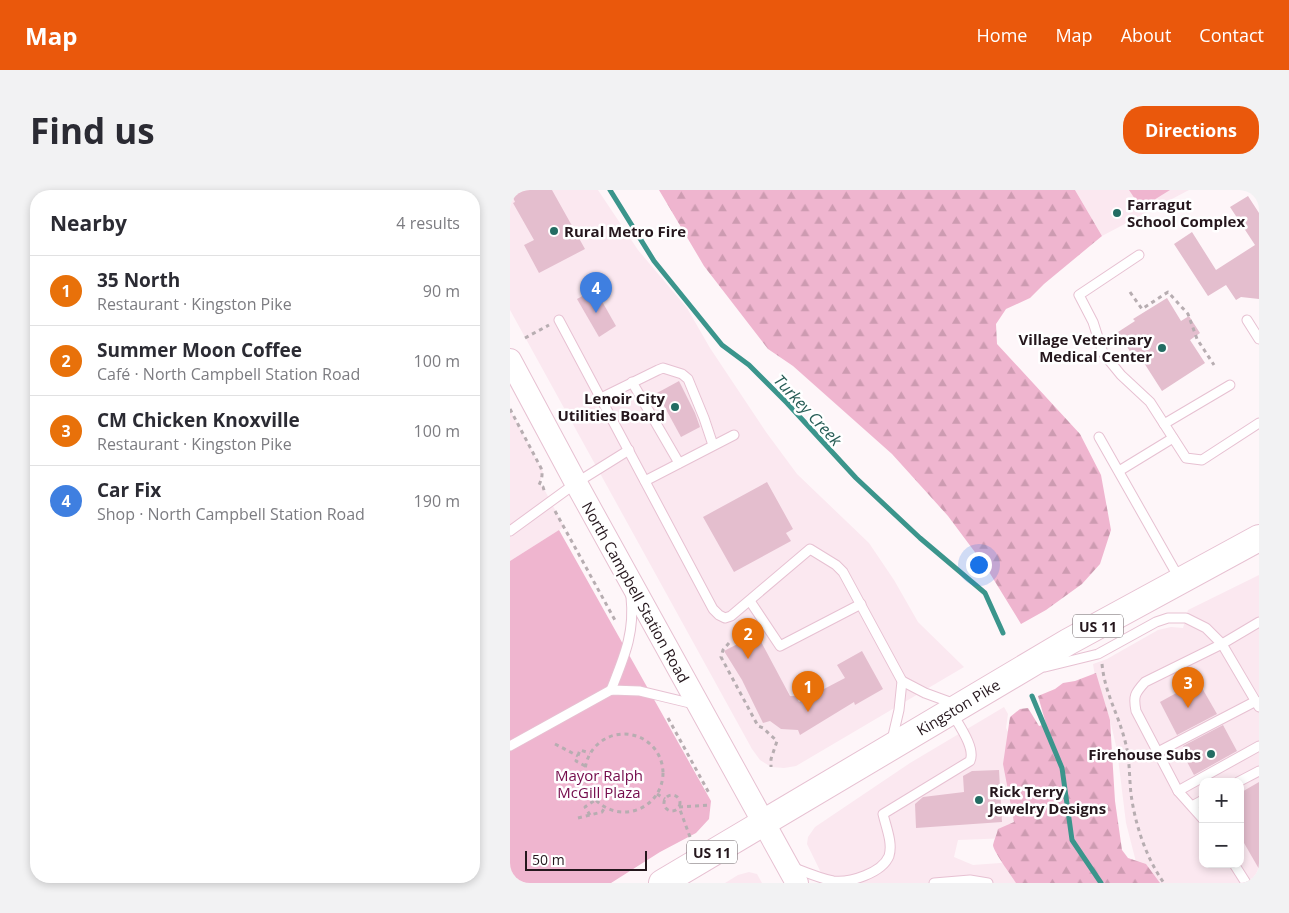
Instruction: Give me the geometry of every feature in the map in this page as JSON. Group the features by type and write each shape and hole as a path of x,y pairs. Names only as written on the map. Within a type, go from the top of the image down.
{"main road":[{"name":"North Campbell Station Road","path":"510,360 792,874"},
{"name":"Kingston Pike","path":"662,883 1016,672 1259,538"}],"lane":[{"path":"1139,255 1079,295 1093,322 1103,353 1121,375 1150,402 1186,458 1202,460 1259,423"},
{"path":"559,320 719,615 725,618 731,616 810,549 844,572 902,681 899,710 891,747"},
{"path":"1247,320 1259,339"},
{"path":"601,398 663,368 682,374 688,379 713,446"},
{"path":"632,382 679,463"},
{"path":"1164,424 1230,384"},
{"path":"645,481 734,434"},
{"path":"1099,437 1180,580"},
{"path":"1119,471 1173,438"},
{"path":"512,526 628,450"},
{"path":"611,690 624,660 632,627 628,576"},
{"path":"750,601 780,646 861,604"},
{"path":"1016,672 1068,663 1098,654 1141,630 1168,618 1186,618 1198,623 1206,628 1222,644 1258,704 1158,752"},
{"path":"1199,814 1178,792 1136,712 1134,702 1136,692 1145,682 1222,644 1259,622"},
{"path":"792,874 834,882 863,878 883,867 889,855 890,841 883,814 970,761 972,756 970,745 955,708 902,681"},
{"path":"510,746 611,690 640,691 683,700 700,706"},
{"path":"1178,792 1259,746"},
{"path":"1244,779 1259,771"},
{"path":"1192,806 1199,802"},
{"path":"1237,868 1246,883"},
{"path":"934,883 988,883"}],"path":[{"path":"1130,292 1142,309 1168,292 1188,314 1197,339 1214,365"},
{"path":"525,338 547,326"},
{"path":"510,409 541,468 541,481 538,484 542,487 548,503 558,516 616,622"},
{"path":"729,643 723,650 722,657 758,726 778,741 771,759 771,767"},
{"path":"1102,661 1105,687 1125,740 1132,797 1140,830 1151,862 1164,883"},
{"path":"668,718 709,793"},
{"path":"620,734 644,739 654,747 663,770 662,782 657,794 640,809 622,812 605,807 589,793 586,784 585,766 590,753 597,743 608,737 620,734"},
{"path":"554,744 578,756"},
{"path":"585,766 576,761 580,750 590,753"},
{"path":"657,794 665,799"},
{"path":"690,837 679,807 680,800 676,796 671,795 665,799 664,805 666,810 674,811 679,807 711,805"},
{"path":"590,815 585,807 595,800"},
{"path":"578,818 602,812 605,807"}],"shaded area":[{"path":"510,190 598,190 638,250 687,308 710,348 766,432 797,474 869,543 894,580 918,622 964,667 796,766 784,768 771,767 760,760 752,749 510,310"},
{"name":"Farragut School Complex","path":"1075,190 1189,190 1102,236"},
{"path":"510,410 543,472 539,485 543,487 564,527 510,561"},
{"path":"1259,575 1259,883 1148,883 1136,862 1126,823 1117,750 1110,720 1096,682 1093,664 1107,659 1158,630 1171,627 1183,628 1188,610"},
{"path":"1004,707 1008,714 1006,728 1019,753 1019,806 1010,838 958,840 954,857 973,865 1016,860 1026,883 826,883 807,844 808,837 815,827 910,763"},
{"path":"749,872 757,874 762,883 725,883 738,875"}],"green space":[{"path":"659,190 1075,190 1102,236 1030,298 1006,309 996,324 997,344 1080,434 1101,475 1111,530 1100,564 1082,584 1046,610 1021,624 986,567 948,516 892,454 793,366 768,349 704,266"},
{"path":"1129,190 1170,190 1141,208"},
{"name":"Mayor Ralph McGill Plaza","path":"559,530 711,801 709,819 696,833 660,852 611,883 510,883 510,561"},
{"path":"1096,673 1110,720 1115,801 1122,850 1128,858 1146,864 1160,883 1016,883 999,858 993,845 998,829 1014,822 1003,764 1010,717 1020,709 1028,708 1039,726 1046,724 1038,696 1055,689 1063,683 1075,681"}],"building":[{"name":"Rural Metro Fire","path":"510,190 552,190 585,249 539,273 524,245 534,240 513,203 515,202"},
{"path":"1248,196 1259,213 1259,299 1241,297 1236,300 1226,285 1208,296 1174,244 1192,232 1216,270 1255,245 1230,207"},
{"path":"595,289 616,326 599,337 577,299"},
{"name":"Village Veterinary Medical Center","path":"1167,298 1181,321 1189,316 1200,333 1190,340 1205,363 1162,391 1139,355 1134,358 1118,332 1135,321 1133,319"},
{"name":"Lenoir City Utilities Board","path":"679,381 700,427 681,437 657,393"},
{"path":"767,482 793,529 786,533 791,541 734,572 703,517"},
{"path":"757,634 790,696 796,696 799,702 845,678 837,665 862,651 883,689 855,705 854,702 800,735 798,730 781,729 770,721 763,723 742,680 724,651"},
{"path":"1198,681 1217,714 1177,735 1160,702"},
{"name":"Firehouse Subs","path":"1223,725 1237,751 1194,775 1185,758 1188,756 1183,746"},
{"path":"999,770 1002,822 916,828 915,804 923,797 964,792 963,776 972,771"},
{"path":"1259,782 1259,869 1244,843 1244,791"}],"waterway":[{"name":"Turkey Creek","path":"610,190 654,261 722,345 749,365 856,478 920,538 985,593 1003,633"},
{"name":"Turkey Creek","path":"1032,696 1062,768 1072,840 1101,883"}],"place":[{"name":"Farragut School Complex","path":"1117,213"},
{"name":"Rural Metro Fire","path":"554,231"},
{"name":"Car Fix","path":"596,313"},
{"name":"Village Veterinary Medical Center","path":"1162,348"},
{"name":"Lenoir City Utilities Board","path":"675,407"},
{"name":"Summer Moon Coffee","path":"748,659"},
{"name":"CM Chicken Knoxville","path":"1188,708"},
{"name":"35 North","path":"808,712"},
{"name":"Firehouse Subs","path":"1211,754"},
{"name":"Rick Terry Jewelry Designs","path":"979,800"}]}
